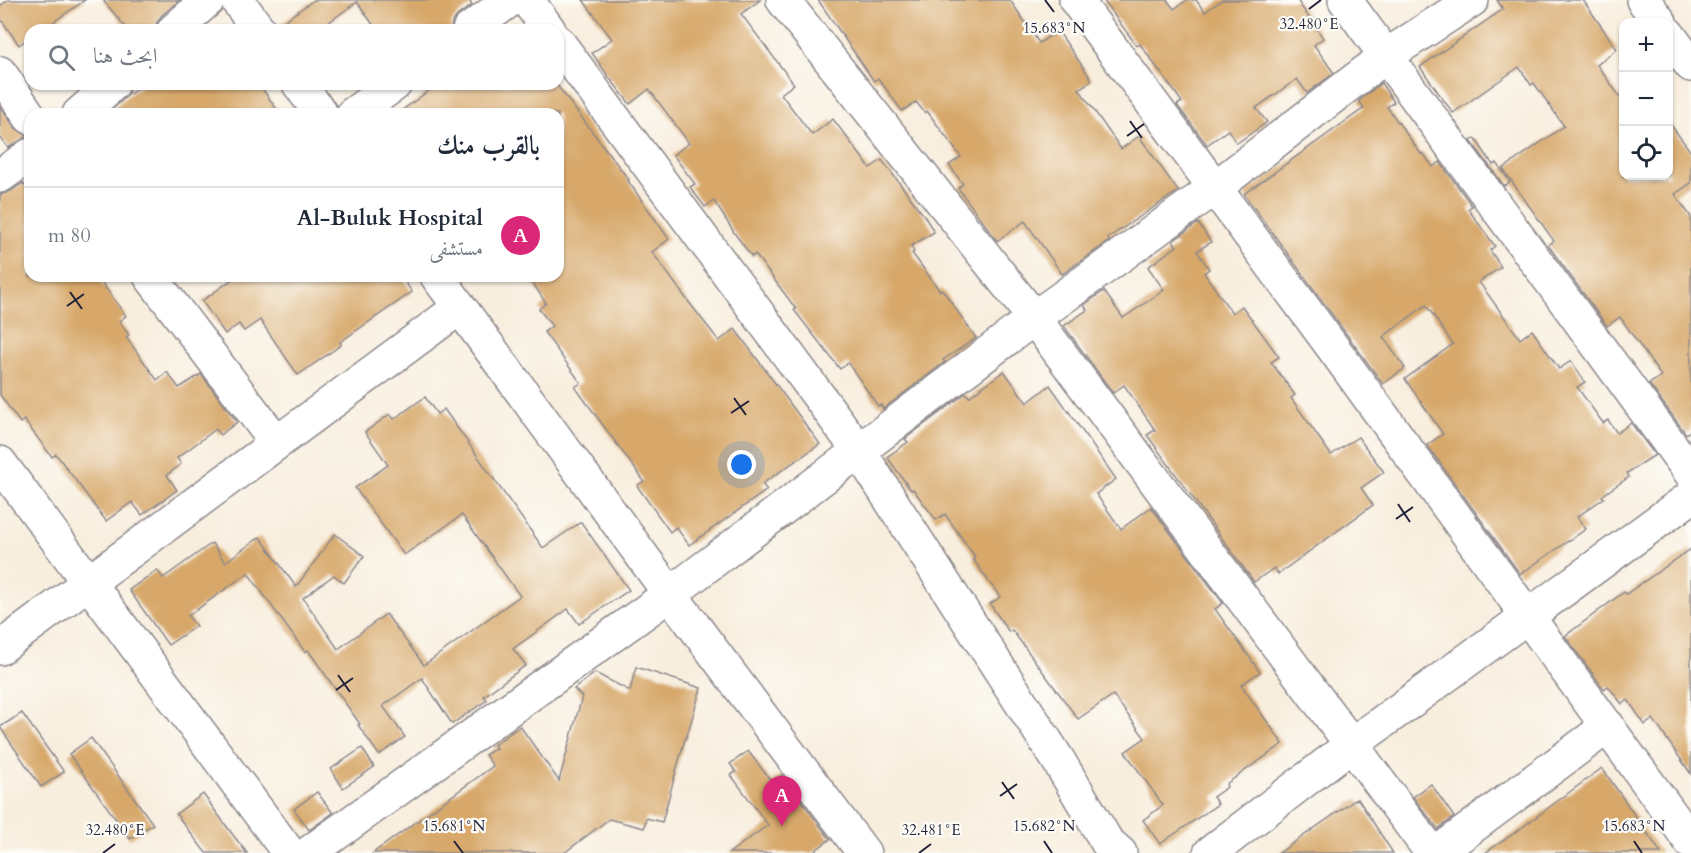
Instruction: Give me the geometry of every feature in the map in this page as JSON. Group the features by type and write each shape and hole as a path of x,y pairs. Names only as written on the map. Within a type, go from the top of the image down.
{"street":[{"path":"181,24 208,0"},
{"path":"237,0 255,24"},
{"path":"477,24 510,0"},
{"path":"527,0 545,24"},
{"path":"783,0 1034,318 1431,853"},
{"path":"1076,0 1216,187 1691,842"},
{"path":"1345,0 1691,473"},
{"path":"309,853 670,594 1034,318 1216,187 1386,56 1472,0"},
{"path":"1643,0 1657,18"},
{"path":"1673,41 1691,65"},
{"path":"564,50 858,451 1060,763 1107,842 1120,853"},
{"path":"0,74 24,108"},
{"path":"86,108 106,90"},
{"path":"303,90 317,108"},
{"path":"361,108 387,90"},
{"path":"0,176 24,159"},
{"path":"155,282 276,442"},
{"path":"441,282 864,853"},
{"path":"0,648 459,308"},
{"path":"0,463 289,853"},
{"path":"1210,853 1351,745 1691,497"},
{"path":"1437,853 1608,726"}],"building":[{"path":"8,0 85,0 51,24 24,24 24,41 19,45 0,18 0,6"},
{"path":"103,0 180,0 161,16 156,24 123,24"},
{"path":"314,0 469,0 472,5 458,15 452,24 373,24 357,2 326,24 280,24"},
{"path":"583,0 760,0 741,14 794,84 781,94 812,135 833,119 870,168 882,160 934,232 911,246 914,252 912,253 940,291 942,289 976,338 943,360 945,362 883,409 881,405 878,406 848,363 840,369 794,310 796,309 755,254 752,257 714,201 705,207 690,187 695,184 673,155 689,143 649,89 630,104 608,76 592,53 612,39"},
{"path":"818,0 1010,0 1039,43 1058,31 1092,80 1079,89 1121,149 1139,136 1178,191 1108,238 1109,241 1062,274 1025,221 997,241 958,188 963,184 949,165 961,157 927,111 925,113 916,102 902,111 878,78 874,81"},
{"path":"1103,0 1167,0 1174,9 1187,0 1196,0 1205,12 1222,0 1297,0 1323,38 1314,45 1334,73 1307,93 1297,79 1256,108 1267,122 1237,143 1228,130 1207,145 1177,105 1182,102 1140,44 1137,46"},
{"path":"1497,0 1583,0 1617,49 1597,65 1619,95 1619,180 1673,180 1673,128 1691,152 1691,183 1675,194 1691,217 1691,430 1686,434 1649,384 1661,376 1620,317 1607,326 1548,245 1554,241 1503,169 1564,126 1534,83 1531,85 1519,67 1453,113 1420,67 1503,9"},
{"path":"1381,83 1394,102 1387,107 1433,167 1440,162 1472,206 1468,209 1495,246 1490,250 1501,267 1479,282 1520,339 1532,330 1559,369 1571,361 1585,382 1577,387 1603,423 1608,420 1617,433 1631,423 1655,455 1627,473 1629,477 1577,517 1586,529 1520,574 1427,445 1443,434 1405,379 1453,344 1426,305 1383,337 1405,368 1383,384 1244,194 1364,108 1359,101"},
{"path":"136,90 263,90 276,108 114,108"},
{"path":"430,90 561,90 629,180 669,239 652,252 719,341 735,329 820,444 762,484 767,490 689,545 676,527 670,532 637,486 644,481 575,387 581,383 544,332 552,326 539,309 546,303 532,282 564,282 564,108 405,108"},
{"path":"0,106 15,128 24,134 24,138 8,148 0,137"},
{"path":"1475,138 1493,165 1497,163 1510,182 1504,186 1471,141"},
{"path":"24,184 24,282 101,282 126,316 119,321 129,335 126,337 157,380 167,372 179,388 201,374 237,422 220,435 216,429 177,458 181,464 167,475 177,490 142,515 132,502 106,521 56,454 52,457 24,420 20,423 0,395 0,195"},
{"path":"1198,223 1211,242 1197,251 1209,269 1204,273 1232,313 1242,306 1279,357 1271,362 1295,395 1291,398 1331,455 1358,437 1384,472 1361,488 1373,505 1278,574 1274,568 1254,582 1147,435 1155,430 1124,385 1113,393 1064,326 1087,310 1084,305 1104,291 1123,318 1164,290 1148,267 1177,246 1173,241"},
{"path":"229,282 405,282 412,292 340,342 341,345 298,375 260,320 244,331 239,324 225,334 202,301"},
{"path":"1004,371 1027,403 1050,385 1116,479 1096,494 1121,529 1151,507 1223,603 1215,609 1260,672 1241,685 1283,744 1226,784 1227,787 1213,797 1218,804 1160,844 1143,820 1163,805 1125,752 1145,738 1113,695 1078,719 1012,630 1009,632 990,604 1000,597 945,514 936,520 887,457 908,442 905,439 966,393 969,397"},
{"path":"425,397 437,414 444,409 543,548 581,522 629,590 579,624 568,609 513,649 526,665 484,696 487,700 452,724 422,678 383,706 405,737 379,755 308,650 305,652 248,573 188,616 196,626 168,645 129,590 157,570 163,578 212,543 225,562 260,537 296,587 335,534 364,556 344,583 334,575 303,598 338,649 386,614 424,665 520,596 462,515 404,555 355,488 388,465 365,432 390,414 394,419"},
{"path":"1691,549 1691,774 1653,719 1645,725 1628,700 1622,704 1608,686 1604,689 1565,636 1624,592 1626,594"},
{"path":"636,667 701,688 662,822 646,818 644,828 609,819 564,853 373,853 493,766 485,755 496,748 494,745 520,726 559,781 582,697 574,689 595,673 630,691"},
{"path":"22,713 64,772 41,787 0,727"},
{"path":"91,738 153,824 130,839 69,754"},
{"path":"362,748 374,767 343,788 331,769"},
{"path":"748,751 772,782 782,775 830,839 812,853 729,853 768,825 731,775 736,772 730,764"},
{"path":"1602,768 1661,853 1485,853 1520,829"},
{"path":"1431,784 1454,817 1438,829 1413,797"},
{"path":"317,792 333,813 309,830 294,809"},
{"path":"203,794 247,853 206,853 176,814"},
{"path":"1358,799 1393,853 1279,853 1355,800"}],"place":[{"name":"Al-Buluk Hospital","path":"782,826"}]}
